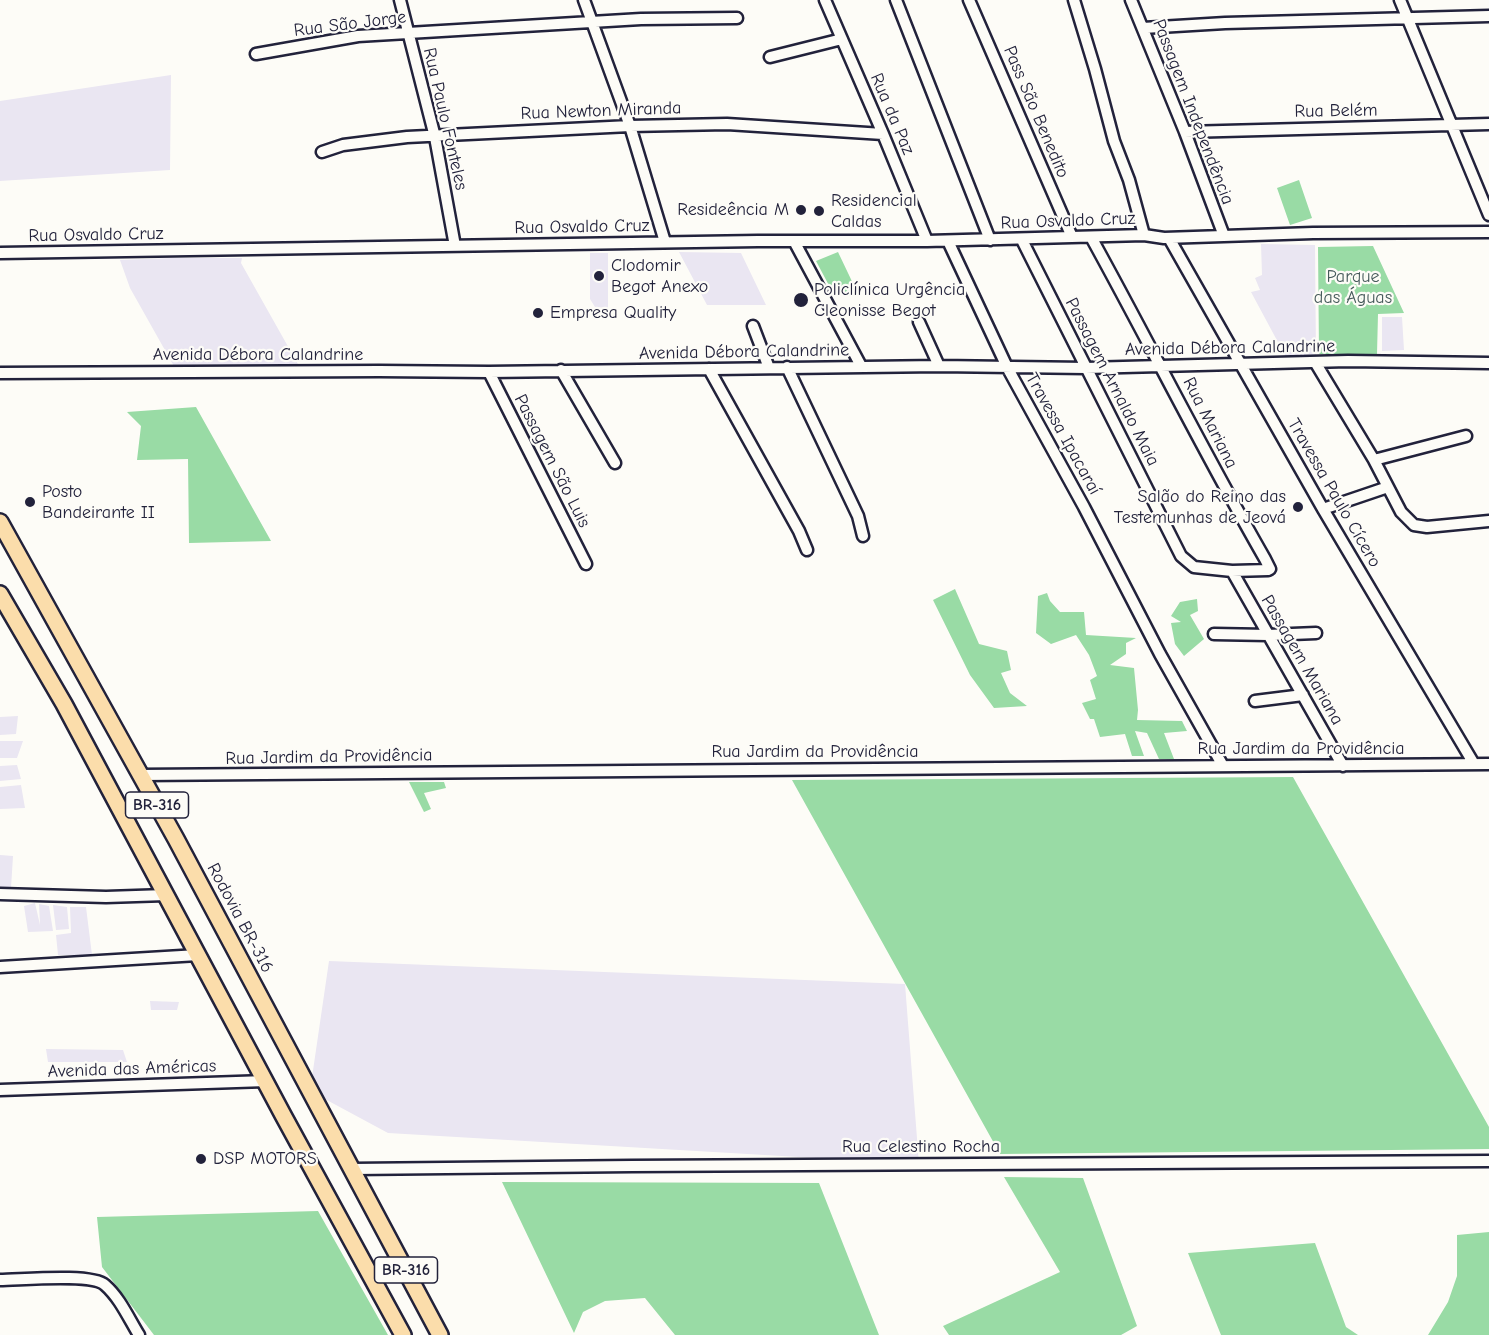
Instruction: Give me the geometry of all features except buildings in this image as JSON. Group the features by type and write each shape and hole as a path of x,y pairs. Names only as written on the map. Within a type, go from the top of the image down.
{"highway":[{"name":"Rodovia BR-316","path":"0,522 141,775 440,1335"},
{"name":"BR-316","path":"0,594 64,704 403,1335"}],"street":[{"name":"Rua Paulo Fonteles","path":"400,0 435,137 455,246"},
{"path":"584,0 630,126 665,242"},
{"name":"Rua da Paz","path":"825,0 884,134 927,241"},
{"path":"896,0 990,240"},
{"name":"Pass São Benedito","path":"969,0 1072,237"},
{"path":"1074,0 1114,141 1144,235"},
{"name":"Passagem Independência","path":"1131,0 1185,132 1224,236"},
{"path":"1400,0 1489,215"},
{"path":"1143,28 1225,23 1489,16"},
{"name":"Rua São Jorge","path":"256,54 339,39 408,33 593,22 737,18"},
{"path":"770,57 842,39"},
{"name":"Rua Newton Miranda","path":"322,152 343,145 407,137 561,128 727,124 884,134"},
{"name":"Rua Belém","path":"1185,132 1489,124"},
{"name":"Rua Osvaldo Cruz","path":"0,253 665,242 1022,240 1144,235 1169,238 1489,232"},
{"name":"Rua Mariana","path":"1091,237 1162,366 1212,466 1270,569 1232,571"},
{"name":"Travessa Paulo Cícero","path":"1169,238 1323,509 1474,764"},
{"name":"Passagem Arnaldo Maia","path":"1022,240 1181,556 1194,567 1232,571"},
{"name":"Travessa Ipacaraí","path":"948,241 1007,367 1084,507 1160,654 1223,766"},
{"path":"794,242 861,366"},
{"path":"919,322 939,366"},
{"path":"753,326 769,368"},
{"path":"1315,362 1374,460 1401,512 1414,525 1419,527 1489,521"},
{"name":"Avenida Débora Calandrine","path":"0,373 489,372 861,366 1086,368 1315,362 1489,363"},
{"path":"786,367 858,516 863,536"},
{"path":"709,369 799,531 807,550"},
{"path":"561,370 615,463"},
{"name":"Passagem São Luis","path":"489,372 586,564"},
{"path":"1374,460 1466,436"},
{"path":"1323,509 1388,487"},
{"name":"Passagem Mariana","path":"1232,571 1343,766"},
{"path":"1214,634 1316,633"},
{"path":"1255,701 1303,695"},
{"name":"Rua Jardim da Providência","path":"141,775 1489,764"},
{"path":"0,894 106,897 166,895"},
{"path":"0,967 198,955"},
{"name":"Avenida das Américas","path":"0,1090 266,1081"},
{"name":"Rua Celestino Rocha","path":"352,1169 1489,1161"},
{"path":"0,1280 76,1278 100,1281 113,1293 139,1335"}],"shaded area":[{"path":"171,75 170,170 0,181 0,101"},
{"path":"1261,244 1315,245 1316,359 1287,359 1251,292 1260,290 1255,278 1262,275"},
{"path":"679,252 741,253 766,305 707,305"},
{"name":"Clodomir Begot Anexo","path":"590,253 608,253 608,308 595,307 590,299"},
{"path":"242,258 241,263 299,366 175,368 130,288 120,260"},
{"path":"1382,317 1402,317 1404,350 1382,351"},
{"path":"18,716 16,734 0,735 0,717"},
{"path":"0,741 23,741 17,758 0,758"},
{"path":"17,765 21,779 0,781 0,766"},
{"path":"21,785 25,808 0,809 0,787"},
{"path":"0,855 13,856 11,888 0,888"},
{"path":"35,903 40,925 39,904 49,906 53,931 28,932 24,906"},
{"path":"53,905 67,907 69,929 56,930"},
{"path":"70,907 86,907 92,955 58,955 56,935 71,933"},
{"path":"329,961 905,984 919,1164 388,1133 310,1091"},
{"path":"150,1001 179,1002 177,1010 151,1010"},
{"path":"46,1049 123,1050 127,1062 48,1062"}],"green space":[{"path":"1299,180 1312,218 1290,225 1277,188"},
{"name":"Parque das Águas","path":"1373,246 1404,313 1378,314 1377,354 1319,354 1318,247"},
{"path":"838,252 858,294 833,293 816,261"},
{"path":"196,407 271,541 189,543 188,459 137,460 141,426 127,412"},
{"path":"955,589 979,644 1007,651 1011,670 1001,673 1010,693 1027,706 994,708 970,675 933,600"},
{"path":"1047,593 1050,601 1060,612 1084,612 1086,635 1136,638 1126,643 1126,654 1110,665 1134,668 1137,720 1182,721 1187,731 1164,733 1174,759 1159,759 1147,733 1135,731 1144,756 1132,756 1125,734 1100,737 1094,719 1090,719 1082,703 1096,699 1090,680 1097,676 1089,655 1076,635 1051,644 1036,633 1038,596"},
{"path":"1197,599 1198,611 1190,615 1204,639 1184,656 1175,644 1171,623 1181,622 1171,616 1180,602"},
{"path":"1293,777 1489,1127 1489,1149 1000,1154 792,780"},
{"path":"409,782 444,782 446,788 424,793 431,809 424,812"},
{"path":"1004,1177 1083,1178 1137,1326 1121,1335 949,1335 943,1326 1060,1272"},
{"path":"502,1182 819,1183 879,1335 675,1335 645,1298 605,1301 583,1312 574,1333"},
{"path":"318,1211 388,1335 154,1335 102,1267 97,1217"},
{"path":"1489,1232 1489,1335 1428,1335 1448,1302 1457,1276 1457,1235"},
{"path":"1315,1243 1346,1327 1358,1335 1221,1335 1188,1253"}],"place":[{"name":"Resideência M","path":"801,210"},
{"name":"Residencial Caldas","path":"819,211"},
{"name":"Clodomir Begot Anexo","path":"599,276"},
{"name":"Policlínica Urgência Cleonisse Begot","path":"801,300"},
{"name":"Empresa Quality","path":"538,313"},
{"name":"Posto Bandeirante II","path":"30,502"},
{"name":"Salão do Reino das Testemunhas de Jeová","path":"1298,507"},
{"name":"DSP MOTORS","path":"201,1159"}]}
